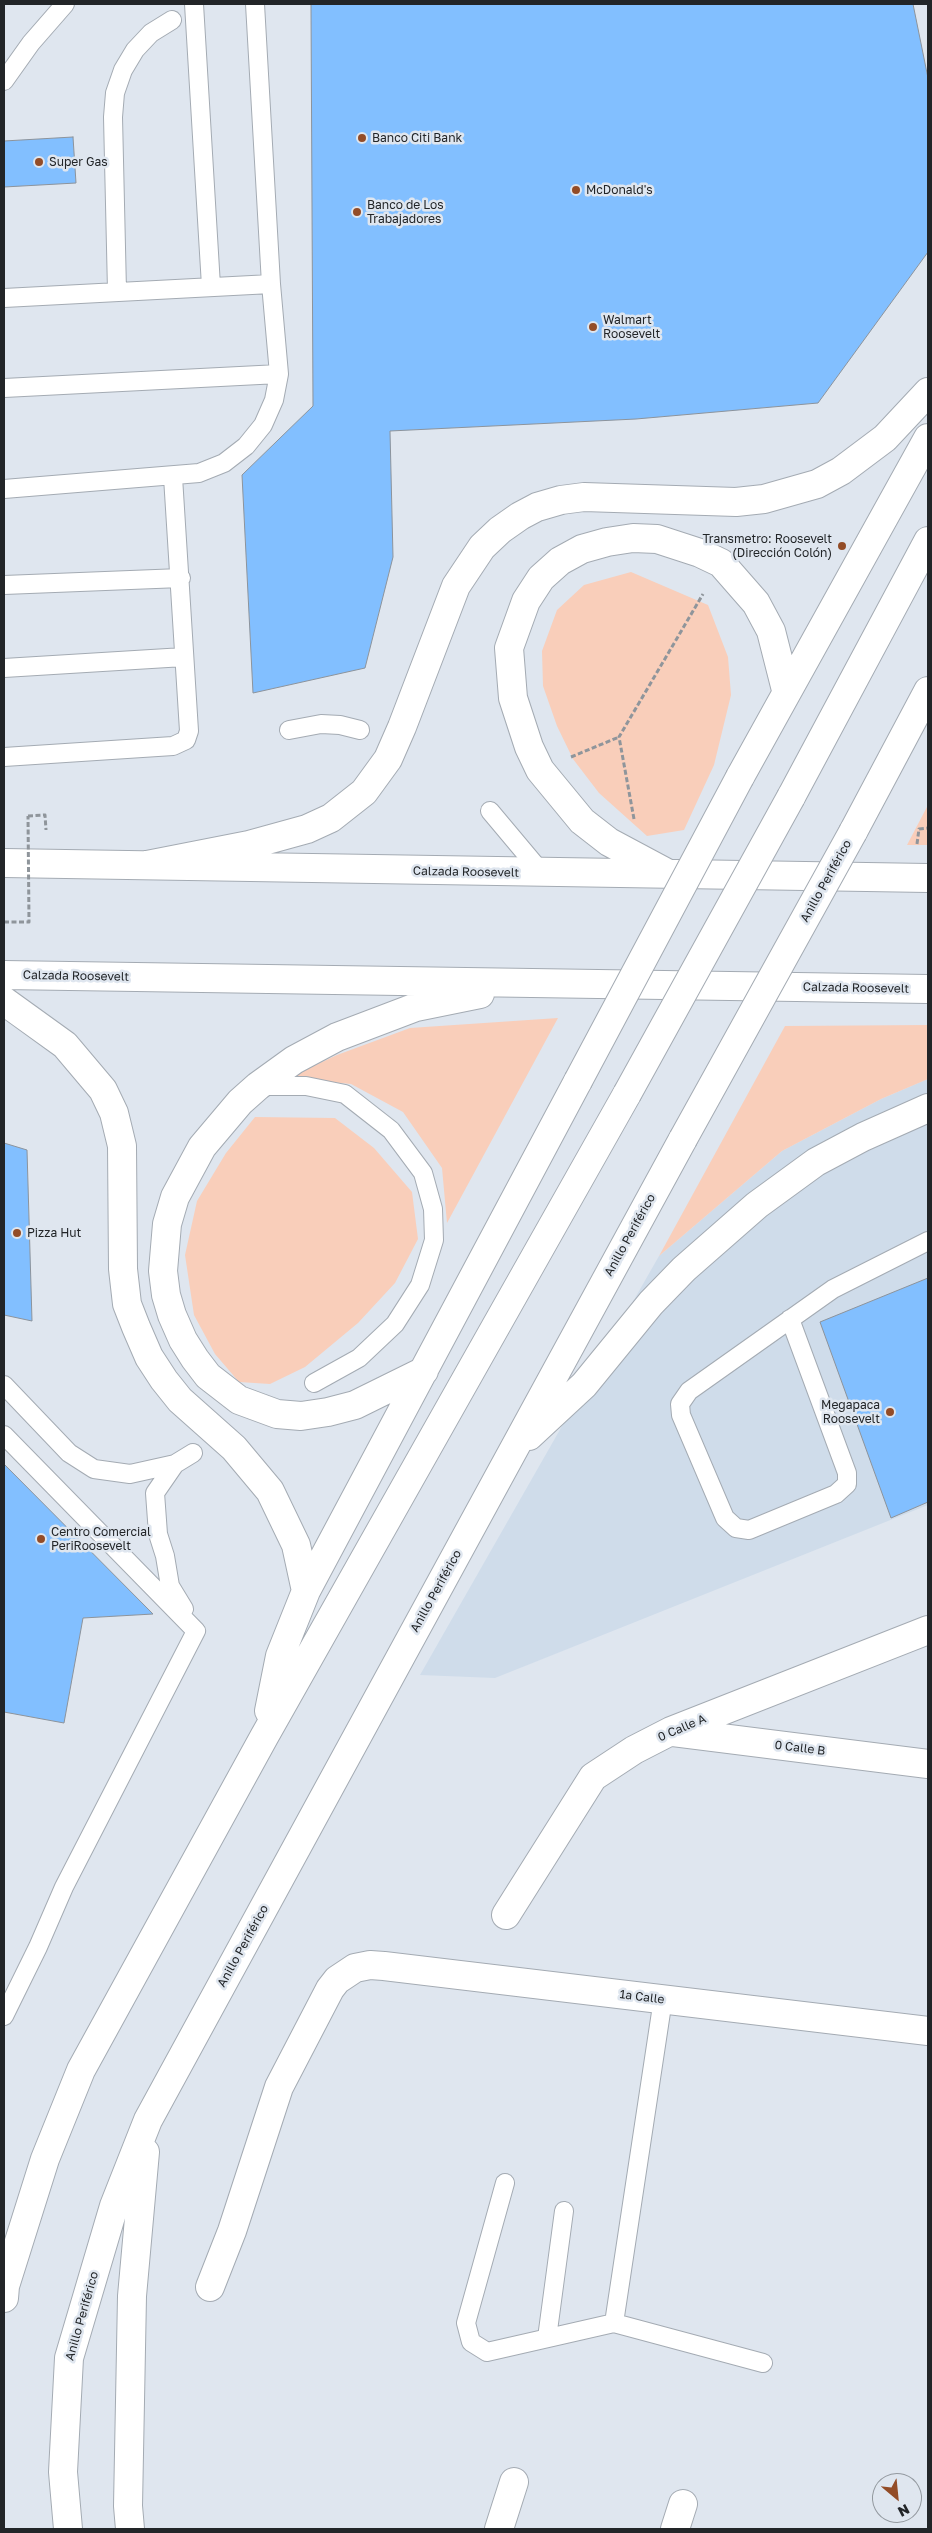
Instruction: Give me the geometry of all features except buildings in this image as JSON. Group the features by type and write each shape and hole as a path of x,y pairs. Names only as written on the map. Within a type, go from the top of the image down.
{"main road":[{"path":"147,865 249,845 306,829 332,818 364,792 388,759 399,735 456,586 482,547 500,530 520,516 537,507 562,500 584,498 736,502 764,499 817,484 841,471 885,438 928,392"},
{"path":"264,1737 280,1656 306,1591 786,690 928,438"},
{"path":"670,875 609,842 582,821 540,770 520,724 513,698 510,648 526,601 541,578 560,561 582,549 607,542 633,538 657,539 682,546 721,563 743,585 756,603 771,631 786,690"},
{"path":"4,2298 5,2286 45,2159 82,2070 264,1737 627,1094 791,797 928,541"},
{"name":"Anillo Periférico","path":"68,2529 63,2472 69,2358 114,2206 148,2120 853,832 928,691"},
{"name":"Calzada Roosevelt","path":"4,863 928,878"},
{"name":"Calzada Roosevelt","path":"4,975 928,989"},
{"path":"424,1371 355,1405 301,1416 277,1414 252,1406 224,1390 208,1376 183,1340 166,1295 163,1270 167,1224 175,1197 202,1147 240,1102 258,1086 294,1060 336,1037 416,1007 458,997 574,984"},
{"path":"4,1001 65,1045 103,1090 114,1114 122,1146 123,1269 127,1304 136,1327 149,1357 180,1400 234,1448 270,1491 296,1545 306,1591"},
{"path":"512,1452 584,1386 651,1303 684,1269 743,1217 783,1184 816,1162 863,1137 928,1108"},
{"name":"0 Calle A","path":"506,1915 593,1777 634,1750 672,1731 928,1630"},
{"name":"0 Calle B","path":"672,1731 928,1764"},
{"name":"1a Calle","path":"210,2287 232,2231 278,2087 330,1989 337,1980 356,1968 370,1965 384,1966 928,2031"},
{"path":"142,2529 129,2518 132,2296 148,2120"},
{"path":"499,2529 514,2482"}],"lane":[{"path":"4,81 31,43 65,4"},
{"path":"194,4 211,286"},
{"path":"4,489 173,477 199,473 224,462 246,446 263,425 274,400 279,374 271,284 255,4"},
{"path":"117,291 113,117 115,93 123,70 135,50 151,33 172,20"},
{"path":"4,294 271,284"},
{"path":"4,388 279,374"},
{"path":"4,757 173,746 186,740 189,731 181,578 173,477"},
{"path":"4,586 181,578"},
{"path":"4,668 184,657"},
{"path":"289,730 321,724 340,725 360,730"},
{"path":"490,811 542,873"},
{"path":"258,1086 306,1086 345,1094 392,1130 423,1173 433,1209 434,1240 420,1285 395,1324 359,1358 314,1383"},
{"path":"790,1319 847,1473 846,1484 836,1494 749,1530 736,1528 725,1518 682,1415 680,1404 689,1391 832,1288 928,1241"},
{"path":"4,1385 69,1453 94,1469 130,1474 175,1464 193,1453"},
{"path":"4,1435 196,1631"},
{"path":"175,1464 155,1493 158,1534 170,1586 196,1631"},
{"path":"4,2016 38,1947 64,1887 196,1631"},
{"path":"614,2323 663,1999"},
{"path":"505,2183 466,2323 471,2342 487,2352 614,2323 763,2363"},
{"path":"547,2338 564,2211"}],"path":[{"path":"540,770 619,737 721,563"},
{"path":"619,737 642,860"},
{"path":"4,922 29,922 28,816 45,815"}],"shaded area":[{"path":"631,572 708,605 728,657 731,695 714,765 684,830 647,836 599,793 573,759 557,726 543,686 542,651 557,610 584,585"},
{"path":"928,805 928,845 907,845"},
{"path":"558,1018 447,1223 442,1168 403,1112 351,1084 288,1078 337,1055 410,1028"},
{"path":"928,1025 928,1079 881,1099 782,1151 659,1256 785,1026"},
{"path":"928,1079 928,1505 495,1678 420,1675 659,1256 782,1151 881,1099"},
{"path":"255,1117 335,1118 374,1148 412,1192 418,1239 395,1283 358,1323 305,1367 270,1384 239,1382 215,1354 194,1315 185,1255 197,1201 226,1153"}],"place":[{"name":"Banco Citi Bank","path":"362,138"},
{"name":"Super Gas","path":"39,162"},
{"name":"McDonald's","path":"576,190"},
{"name":"Banco de Los Trabajadores","path":"357,212"},
{"name":"Walmart Roosevelt","path":"593,327"},
{"name":"Transmetro: Roosevelt (Dirección Colón)","path":"842,546"},
{"name":"Pizza Hut","path":"17,1233"},
{"name":"Megapaca Roosevelt","path":"890,1412"},
{"name":"Centro Comercial PeriRoosevelt","path":"41,1539"}]}
